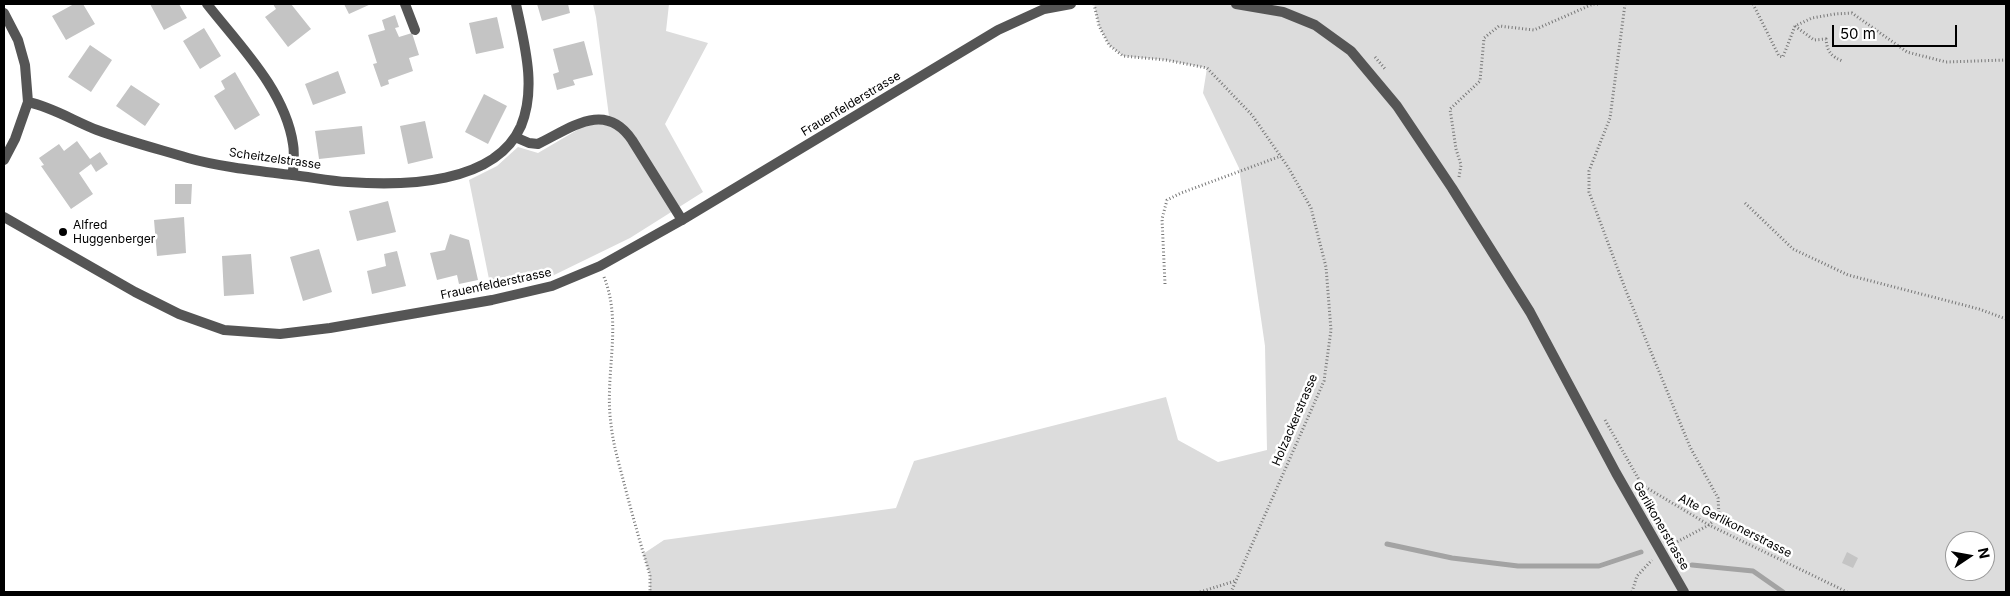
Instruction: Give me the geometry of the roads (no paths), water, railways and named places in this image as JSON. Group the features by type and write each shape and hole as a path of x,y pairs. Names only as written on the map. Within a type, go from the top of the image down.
{"street":[{"path":"207,4 266,79 278,99 293,145 293,175"},
{"path":"405,4 415,30"},
{"name":"Scheitzelstrasse","path":"28,102 49,108 99,130 190,159 264,172 347,182 406,184 467,173 495,158 507,147 521,126 529,100 529,75 516,4"},
{"name":"Frauenfelderstrasse","path":"4,216 135,292 179,314 224,330 280,334 349,325 509,296 552,286 600,266 682,220 998,30 1044,9 1071,4"},
{"name":"Gerlikonerstrasse","path":"1236,4 1283,12 1315,25 1351,51 1374,76 1397,106 1452,188 1530,312 1616,473 1684,592"},
{"path":"4,13 18,40 25,65 28,102 15,139 4,160"},
{"path":"515,136 529,143 538,144 590,119 610,121 618,125 632,140 682,220"}],"waterway":[{"path":"1387,544 1452,558 1518,566 1599,566 1641,552"},
{"path":"1692,565 1753,571 1783,592"}],"place":[{"name":"Alfred Huggenberger","path":"63,232"}]}
